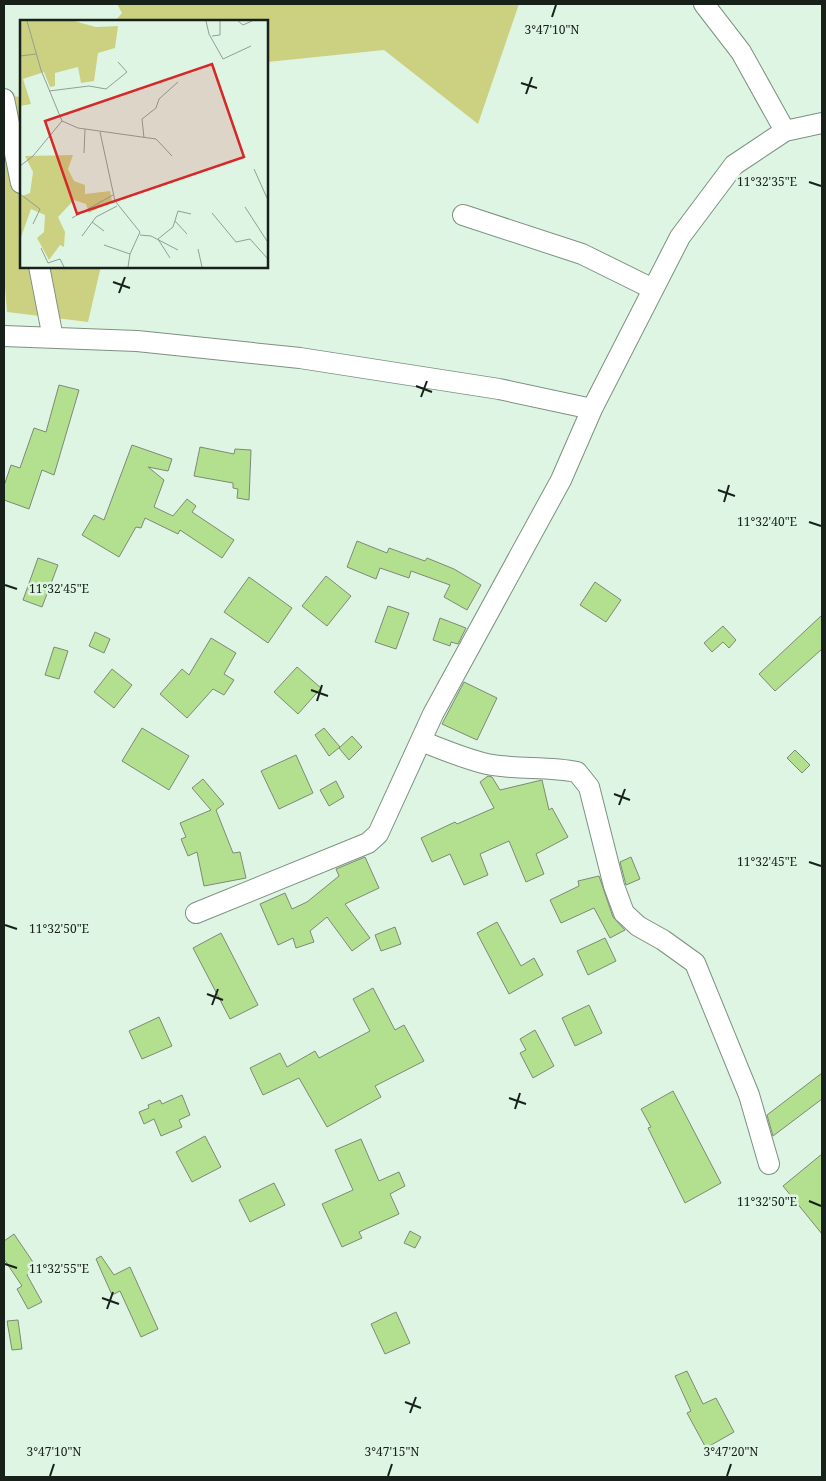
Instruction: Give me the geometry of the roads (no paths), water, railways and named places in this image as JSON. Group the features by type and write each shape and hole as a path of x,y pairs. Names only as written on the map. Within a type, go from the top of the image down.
{"street":[{"path":"704,4 741,52 786,131"},
{"path":"4,99 20,178"},
{"path":"196,914 368,843 378,834 433,714 561,480 592,409 680,237 734,165 786,131 822,123"},
{"path":"463,215 582,254 653,289"},
{"path":"39,268 53,338"},
{"path":"4,336 137,341 300,358 499,389 592,409"},
{"path":"421,741 487,764 526,768 556,768 577,772 589,787 614,886 624,914 638,926 663,940 695,964 749,1095 769,1164"}]}
